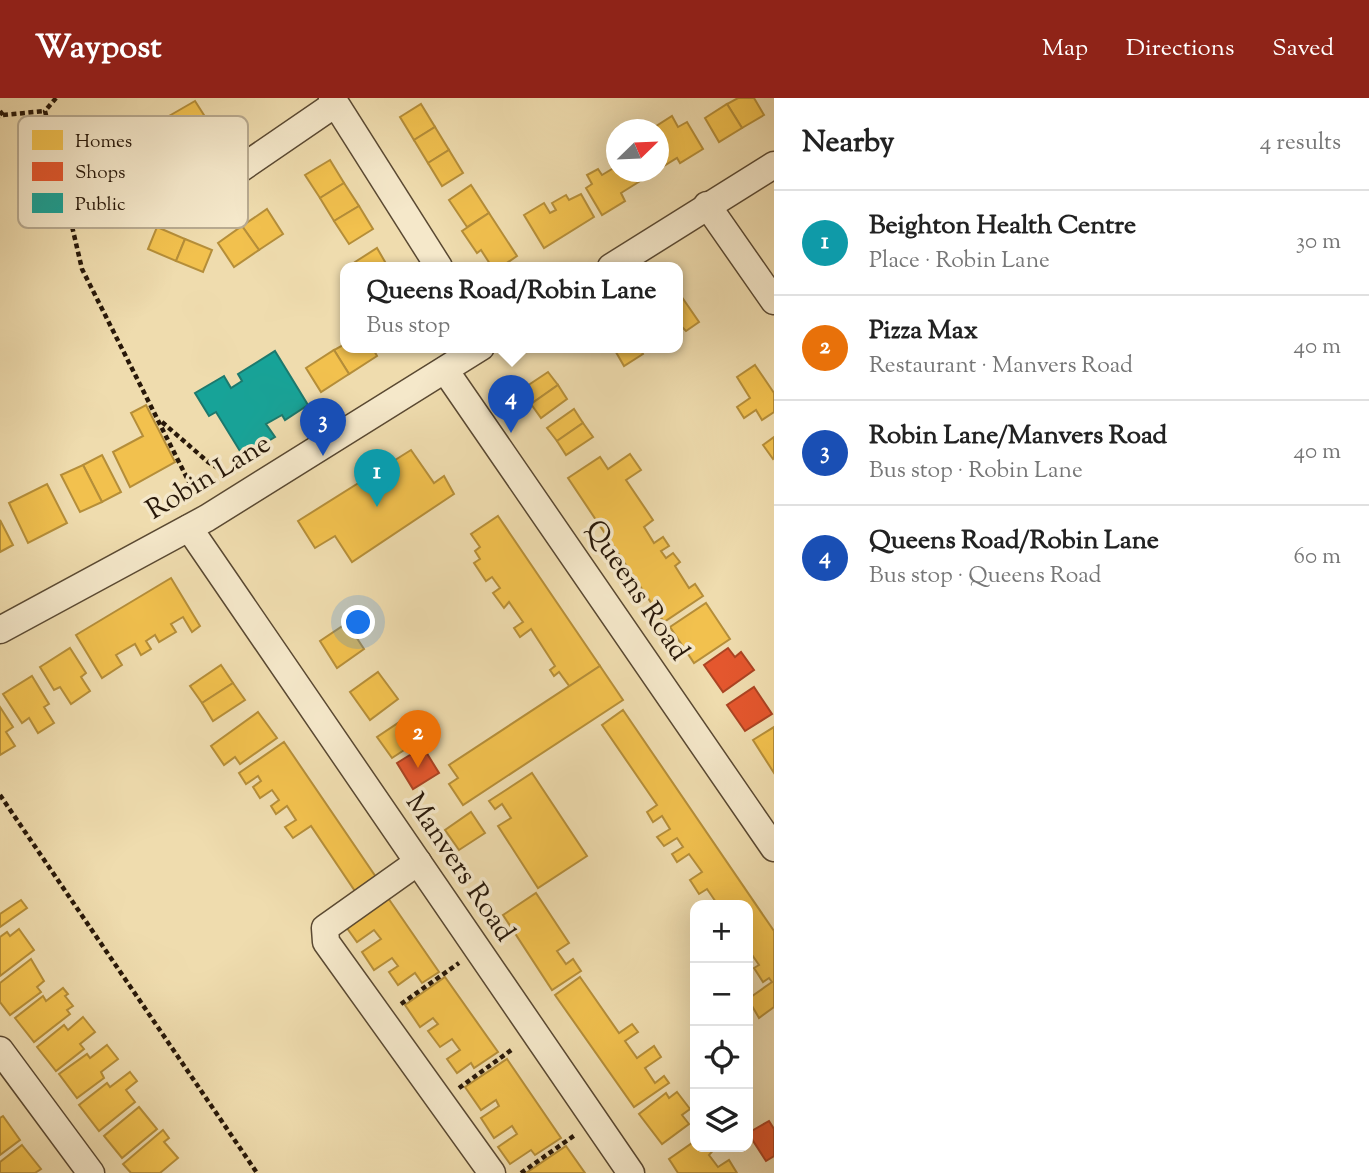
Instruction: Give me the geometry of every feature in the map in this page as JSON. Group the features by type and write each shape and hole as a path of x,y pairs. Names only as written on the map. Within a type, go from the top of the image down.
{"street":[{"path":"248,163 334,101 436,262"},
{"path":"619,262 774,165"},
{"path":"707,205 774,301"},
{"name":"Robin Lane","path":"0,630 198,523 472,353"},
{"name":"Queens Road","path":"445,370 774,848"},
{"name":"Manvers Road","path":"198,523 477,951 631,1173"},
{"path":"418,862 326,928 326,942 492,1173"},
{"path":"0,1050 91,1173"}],"path":[{"path":"1,115 45,111 56,98"},
{"path":"45,111 46,116"},
{"path":"73,228 82,268 158,419 198,523"},
{"path":"158,419 208,462 253,489"},
{"path":"0,795 257,1173"},
{"path":"381,1019 477,951"},
{"path":"441,1100 535,1033"},
{"path":"521,1173 596,1120"}],"building: Homes":[{"path":"738,98 754,98 764,115 742,128 727,104"},
{"path":"195,101 205,116 169,116"},
{"path":"421,104 435,127 414,140 400,117"},
{"path":"727,104 742,128 719,142 705,118"},
{"path":"672,116 678,127 687,122 703,149 680,163 677,158 669,163 667,119"},
{"path":"435,127 449,150 428,163 414,140"},
{"path":"449,150 463,173 442,186 428,163"},
{"path":"330,160 344,183 320,198 305,175"},
{"path":"598,169 602,175 606,173 606,182 639,182 621,193 625,201 602,215 586,188 592,184 587,175"},
{"path":"344,183 359,206 334,221 320,198"},
{"path":"471,185 489,213 467,227 449,200"},
{"path":"581,194 594,217 544,248 524,215 544,203 550,213 556,210 552,203 566,195 569,200"},
{"path":"359,206 373,229 349,244 334,221"},
{"path":"267,209 283,234 259,250 243,228 248,228 248,222"},
{"path":"489,213 517,256 508,262 489,262 481,250 477,253 462,231"},
{"path":"157,228 185,239 176,261 148,249"},
{"path":"239,228 243,228 259,250 234,267 218,243"},
{"path":"185,239 212,250 203,272 176,261"},
{"path":"377,248 385,262 355,262"},
{"path":"683,299 699,322 686,331 683,328"},
{"path":"340,347 340,353 375,353 377,356 349,374 334,350"},
{"path":"334,350 349,374 321,392 306,368"},
{"path":"616,353 642,353 643,354 624,366"},
{"path":"755,365 774,393 774,412 762,420 756,410 744,418 737,407 750,398 737,377"},
{"path":"548,372 558,385 531,404 521,390"},
{"path":"558,385 567,399 541,418 531,404"},
{"path":"146,405 175,462 130,487 113,452 143,436 131,413"},
{"path":"574,409 583,423 557,441 547,428"},
{"path":"583,423 593,437 566,455 557,441"},
{"path":"774,437 774,458 773,459 763,445"},
{"path":"411,450 434,483 444,476 454,494 352,562 335,536 315,548 298,521"},
{"path":"630,454 641,470 626,480 653,520 644,527 654,543 663,537 669,546 661,551 666,558 673,553 680,562 675,566 689,588 695,584 703,596 664,622 568,478 600,457 608,469"},
{"path":"102,455 121,492 102,502 83,465"},
{"path":"83,465 102,502 80,512 61,475"},
{"path":"47,484 67,523 28,543 9,503"},
{"path":"498,516 600,666 570,687 559,672 554,676 550,670 555,666 531,629 520,637 514,628 523,622 509,602 504,608 493,593 500,588 492,577 486,581 474,563 480,559 475,551 480,547 471,534"},
{"path":"0,520 13,545 0,552"},
{"path":"171,578 200,626 192,632 183,617 171,624 176,632 159,642 155,635 146,641 151,649 141,655 135,644 116,655 122,665 102,678 76,635"},
{"path":"706,603 730,639 694,663 670,627"},
{"path":"347,623 364,649 337,668 320,641"},
{"path":"70,648 86,673 81,677 90,691 71,704 60,687 54,690 40,667"},
{"path":"221,665 233,683 202,703 190,686"},
{"path":"600,666 623,700 463,805 449,784 458,778 449,765"},
{"path":"378,672 398,699 370,720 350,692"},
{"path":"32,676 49,704 44,707 54,723 38,733 29,718 22,723 3,694"},
{"path":"233,683 245,700 213,721 202,703"},
{"path":"0,707 13,727 6,732 15,746 0,755"},
{"path":"623,710 753,900 715,900 707,889 699,894 690,880 702,872 689,854 677,862 672,854 683,847 677,838 664,846 657,837 670,829 662,816 653,822 647,812 657,805 602,725"},
{"path":"258,712 277,738 240,764 235,757 224,765 211,746"},
{"path":"404,719 418,741 392,758 377,737"},
{"path":"774,727 774,773 753,740"},
{"path":"284,742 378,880 357,894 311,826 293,838 285,827 296,820 287,806 276,814 271,806 279,800 272,790 260,798 253,787 261,781 258,776 246,784 239,773"},
{"path":"532,773 587,856 538,888 498,826 511,818 502,804 495,809 489,801"},
{"path":"471,812 485,833 459,850 445,830"},
{"path":"536,893 569,943 557,951 566,964 573,959 581,971 552,990 503,915"},
{"path":"386,895 439,972 422,983 415,973 398,985 389,972 398,966 392,958 374,970 362,952 381,939 374,930 357,942 344,924"},
{"path":"21,900 27,908 0,927 0,914"},
{"path":"753,900 774,931 774,1007 759,1018 753,1008 753,995 772,982 769,978 763,982 754,968 759,965 753,956"},
{"path":"19,929 34,950 0,976 0,937 7,932 10,936"},
{"path":"31,959 44,981 37,987 41,992 10,1015 0,1002 0,983"},
{"path":"445,977 498,1052 474,1068 471,1063 457,1073 447,1059 460,1050 452,1039 440,1047 428,1031 438,1024 433,1018 420,1027 405,1005"},
{"path":"580,977 619,1033 632,1024 638,1032 625,1041 637,1058 654,1046 661,1057 645,1068 655,1083 664,1076 669,1083 634,1107 555,995"},
{"path":"63,988 68,994 65,996 73,1006 67,1010 70,1014 34,1042 15,1018 43,996 46,1001"},
{"path":"83,1017 95,1032 80,1044 84,1049 56,1071 37,1047 64,1025 68,1030"},
{"path":"107,1045 118,1059 101,1072 104,1078 77,1098 59,1074 87,1054 90,1058"},
{"path":"507,1059 561,1138 535,1155 531,1150 510,1164 498,1147 517,1134 512,1126 494,1138 481,1118 499,1106 496,1100 481,1110 465,1087"},
{"path":"130,1072 137,1081 126,1090 135,1102 99,1131 79,1105 107,1083 110,1087"},
{"path":"677,1092 690,1109 682,1115 689,1124 662,1144 639,1114 666,1093 669,1098"},
{"path":"139,1107 157,1129 122,1158 104,1136"},
{"path":"3,1116 20,1140 0,1155 0,1118"},
{"path":"163,1130 169,1138 164,1142 178,1158 160,1173 131,1173 123,1164"},
{"path":"690,1144 690,1152 712,1152 709,1155 718,1167 729,1160 737,1173 678,1173 669,1159"},
{"path":"22,1145 41,1169 35,1173 0,1173 0,1162"},
{"path":"566,1146 585,1173 526,1173"}],"building: Shops":[{"path":"728,648 735,657 741,652 754,670 723,692 704,665"},
{"path":"754,687 772,714 745,731 727,705"},
{"path":"423,747 439,773 413,789 397,763"},
{"path":"769,1121 774,1129 774,1156 766,1161 753,1141 753,1130"}],"building: Public":[{"path":"275,351 308,405 285,420 282,415 266,424 275,437 243,456 216,412 209,416 195,393 224,376 231,388 242,381 238,374"}],"place":[{"name":"Queens Road/Robin Lane","path":"511,433"},
{"name":"Robin Lane/Manvers Road","path":"323,456"},
{"name":"Beighton Health Centre","path":"377,507"},
{"name":"Pizza Max","path":"418,768"}]}
